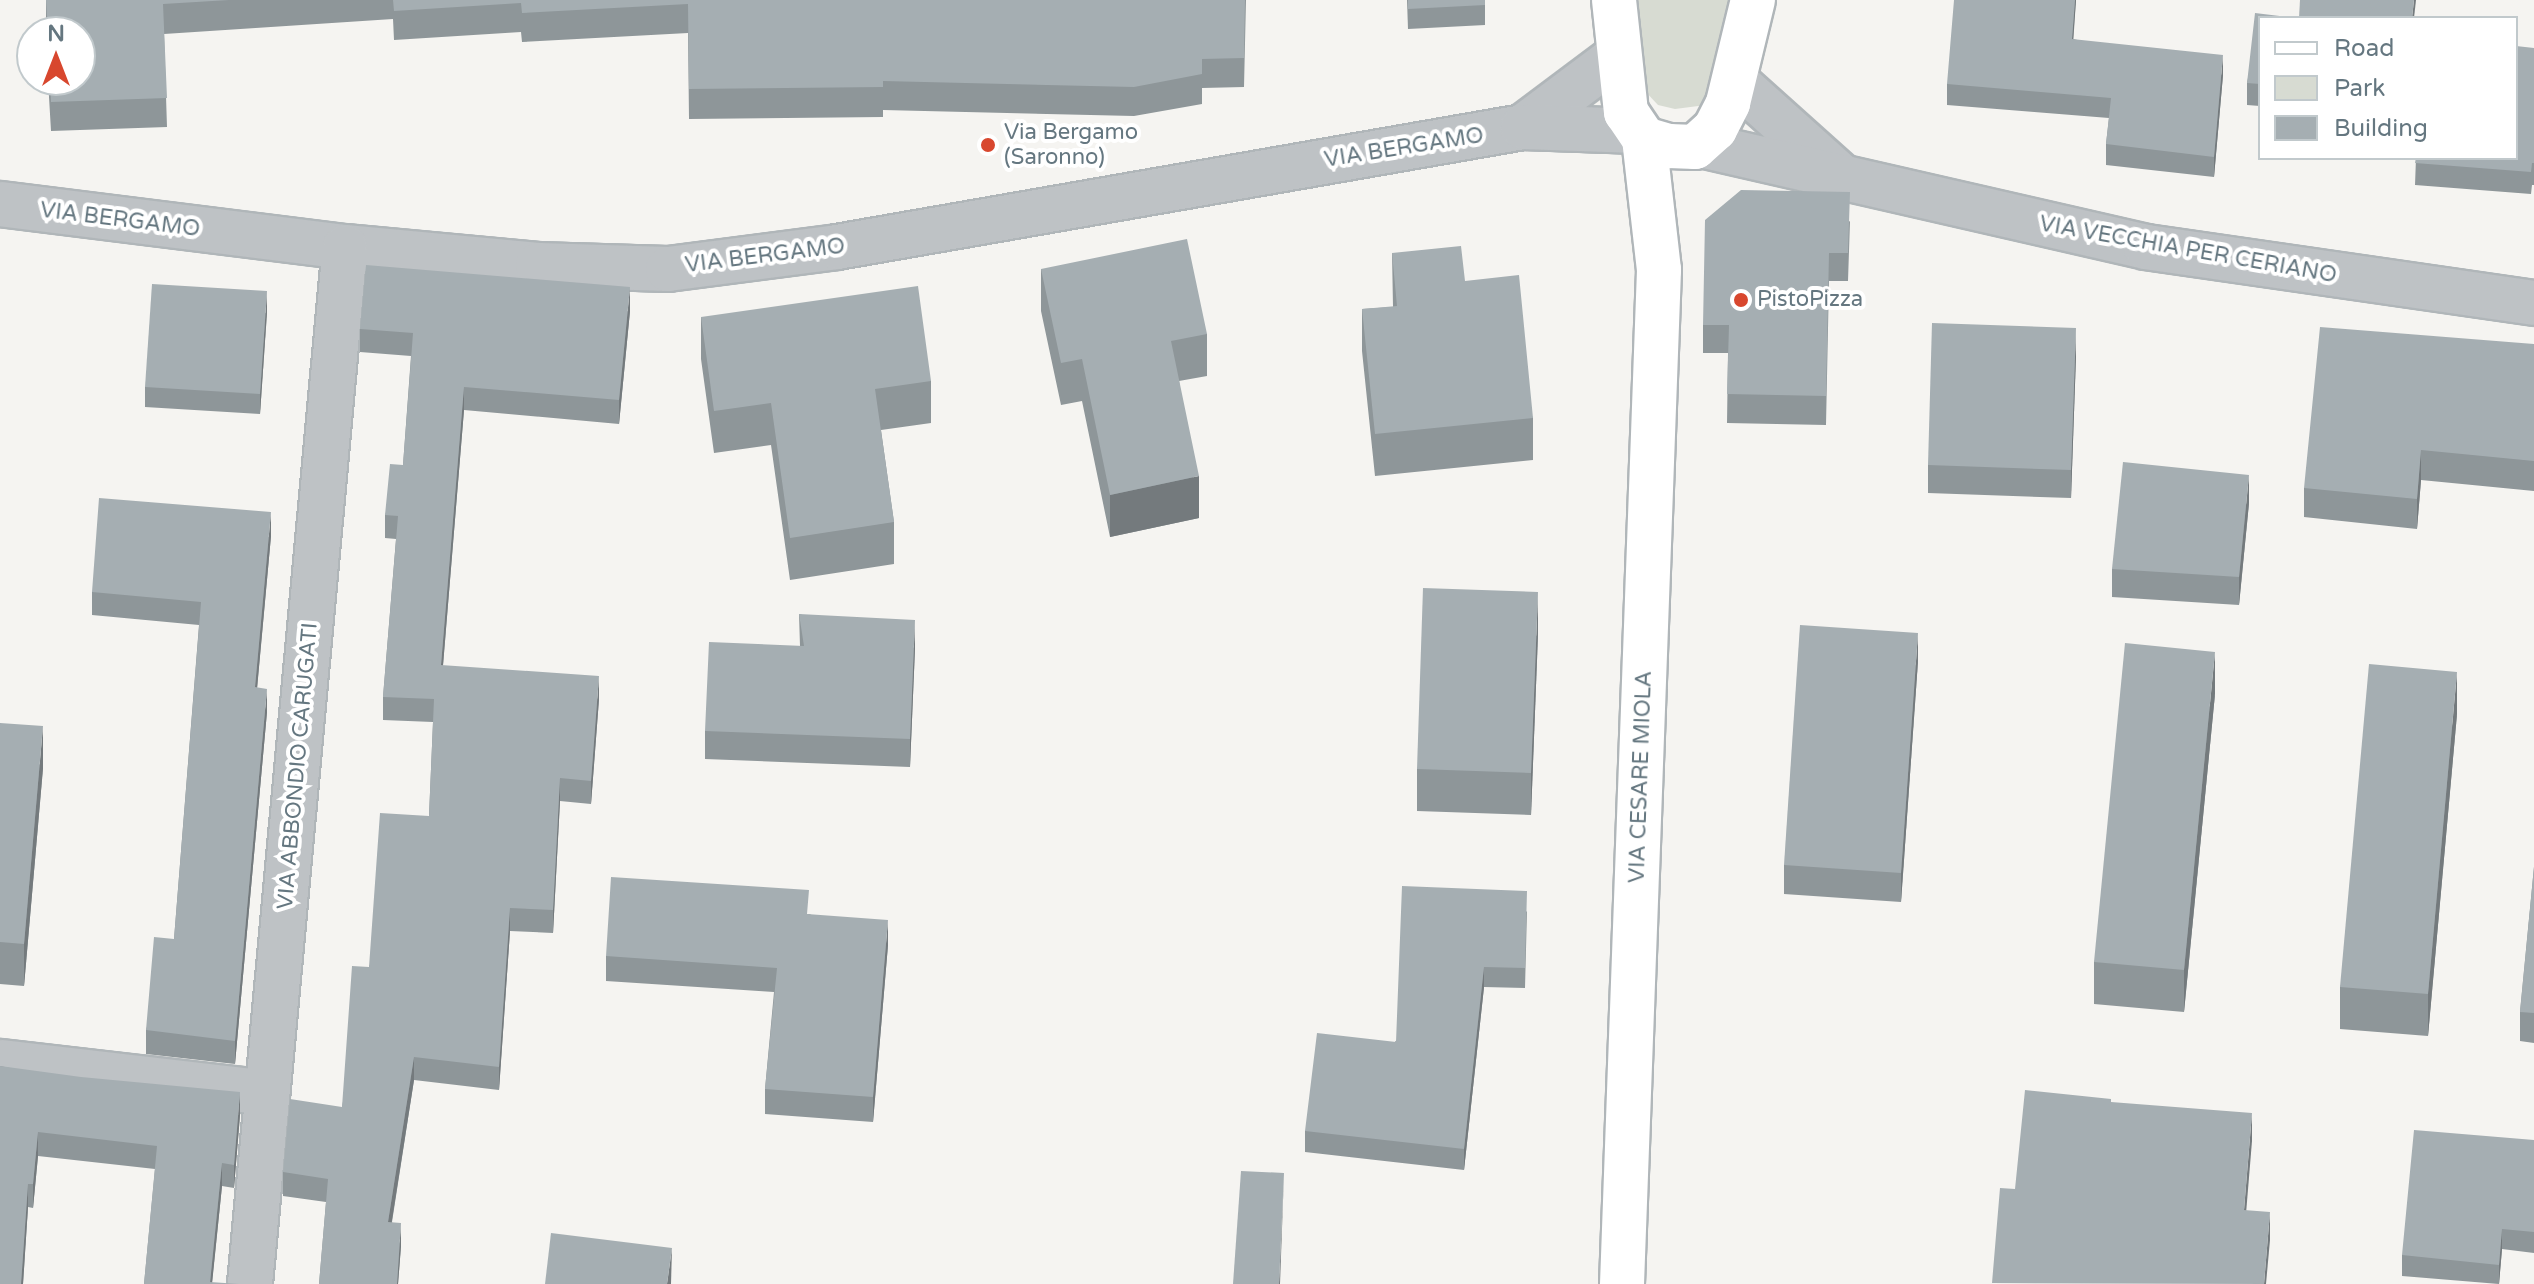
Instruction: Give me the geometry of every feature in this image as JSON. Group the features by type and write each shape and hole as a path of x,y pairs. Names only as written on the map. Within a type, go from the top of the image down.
{"street":[{"name":"VIA CESARE MIOLA","path":"1614,0 1626,112 1640,135 1659,270 1622,1284"},
{"name":"VIA CESARE MIOLA","path":"1659,270 1674,207 1698,146 1721,117 1758,8"},
{"name":"VIA BERGAMO","path":"1523,127 1548,112 1619,55"},
{"name":"VIA VECCHIA PER CERIANO","path":"1734,80 1844,179"},
{"name":"VIA BERGAMO","path":"0,204 345,247 538,265 668,269 837,247 1523,127 1640,135"},
{"path":"1640,135 1669,146 1698,146"},
{"name":"VIA VECCHIA PER CERIANO","path":"1698,146 2146,247 2534,303"},
{"name":"VIA ABBONDIO CARUGATI","path":"250,1284 345,247"},
{"path":"0,1062 267,1093"}],"green space":[{"path":"1637,0 1737,0 1706,105 1675,109 1658,105 1644,90 1639,68"}],"building":[{"path":"46,0 229,0 163,4 167,98 51,102 51,96 96,96 96,16 47,16"},
{"path":"393,0 1245,0 1244,58 1202,59 1202,74 1134,87 883,81 883,87 689,89 688,4 522,13 521,3 394,11"},
{"path":"1408,0 1485,0 1485,5 1408,9"},
{"path":"1954,0 2075,0 2072,39 2223,55 2214,157 2106,144 2111,98 1947,84"},
{"path":"2300,0 2414,0 2412,16 2299,16"},
{"path":"2255,13 2280,16 2258,16 2258,84 2247,83"},
{"path":"2518,46 2534,48 2534,163 2531,172 2415,163 2416,160 2518,160"},
{"path":"1741,190 1850,192 1848,253 1829,253 1826,396 1727,394 1729,325 1703,325 1705,220"},
{"path":"1187,239 1207,334 1171,341 1199,476 1110,495 1082,359 1061,363 1041,269"},
{"path":"1461,246 1465,281 1519,275 1533,418 1375,434 1362,309 1397,306 1392,253"},
{"path":"366,265 630,287 619,400 464,387 441,665 599,676 591,781 560,778 553,910 510,908 499,1067 414,1057 388,1222 401,1223 397,1284 319,1284 328,1179 283,1172 290,1099 342,1107 352,966 369,967 380,813 429,816 434,699 383,697 398,516 385,515 390,464 403,465 413,333 360,329"},
{"path":"152,284 267,291 260,394 145,387"},
{"path":"918,286 931,381 875,389 894,522 790,538 771,403 714,411 701,317"},
{"path":"1932,323 2076,328 2071,470 1928,465"},
{"path":"2320,327 2534,344 2534,461 2421,450 2417,499 2304,488"},
{"path":"2123,462 2249,475 2239,577 2112,569"},
{"path":"99,498 271,512 255,687 267,689 235,1041 146,1030 154,937 174,939 201,602 92,592"},
{"path":"1423,588 1538,592 1531,773 1417,769"},
{"path":"799,614 915,620 910,739 705,731 709,642 804,646"},
{"path":"1800,625 1918,633 1901,873 1784,865"},
{"path":"2125,643 2215,652 2184,970 2094,962"},
{"path":"2369,664 2457,672 2428,994 2340,987"},
{"path":"0,723 43,726 24,944 0,942"},
{"path":"2534,867 2534,1013 2520,1012"},
{"path":"611,877 809,890 807,914 888,920 873,1097 765,1089 777,968 606,956"},
{"path":"1402,886 1527,891 1525,968 1484,967 1464,1149 1305,1131 1317,1033 1396,1042"},
{"path":"0,1066 240,1092 234,1165 222,1163 210,1282 239,1284 144,1284 157,1146 38,1132 33,1184 28,1184 21,1284 0,1284"},
{"path":"2025,1090 2111,1099 2111,1102 2252,1113 2244,1210 2270,1212 2264,1284 1992,1283 2000,1188 2015,1189"},
{"path":"2414,1130 2534,1140 2534,1232 2502,1229 2499,1265 2402,1255"},
{"path":"1241,1171 1284,1173 1279,1284 1233,1284"},
{"path":"551,1233 672,1248 667,1284 545,1284"}],"place":[{"name":"Via Bergamo (Saronno)","path":"988,145"},
{"name":"PistoPizza","path":"1741,300"}]}
